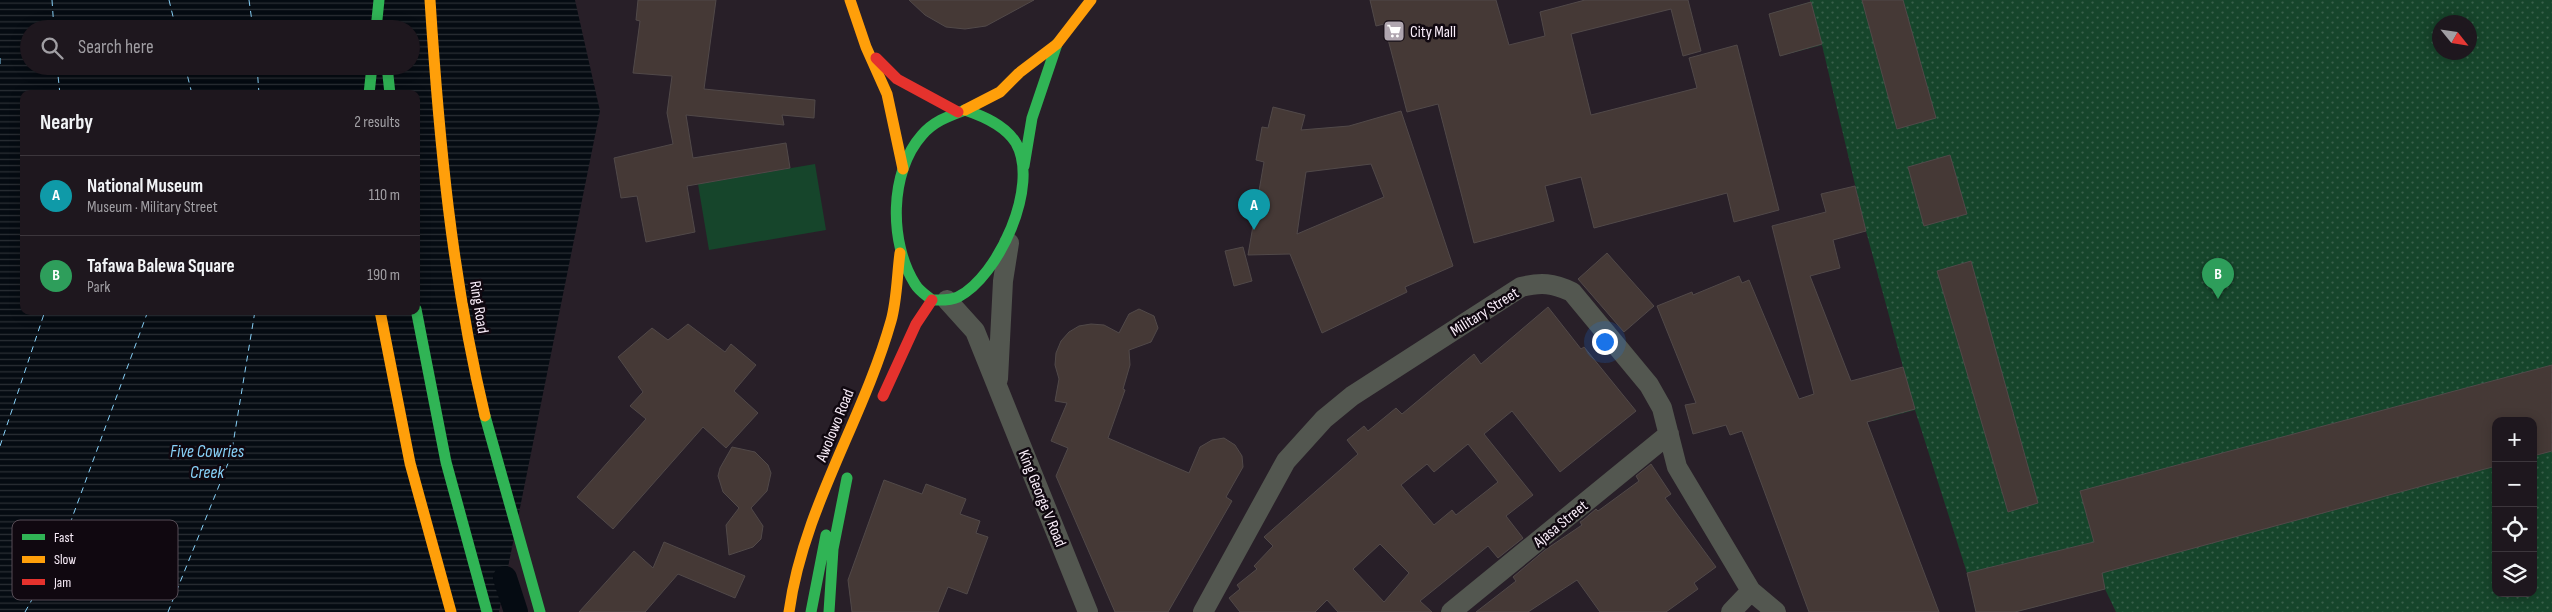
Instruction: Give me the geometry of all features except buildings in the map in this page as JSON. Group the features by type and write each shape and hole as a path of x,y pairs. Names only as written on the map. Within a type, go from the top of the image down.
{"main road":[{"path":"377,20 380,0"},
{"path":"380,0 383,20"},
{"name":"Ring Road","path":"430,0 450,217 470,349 507,503 540,612"},
{"path":"850,0 866,47 887,94 903,168"},
{"path":"940,300 916,286 900,249 897,206 903,168 917,142 936,123 1000,92 1019,72 1056,44 1091,0"},
{"path":"880,404 916,324 940,300 968,291 984,277 1012,224 1021,194 1032,118 1056,44"},
{"path":"866,47 897,79 961,111 986,118 1008,134 1017,144 1024,171"},
{"path":"369,90 371,75"},
{"path":"388,75 390,90"},
{"name":"Awolowo Road","path":"789,612 794,576 817,509 879,359 892,318 900,249"},
{"path":"381,315 391,387 413,480 451,612"},
{"path":"417,315 428,386 448,475 487,612"},
{"name":"Awolowo Road","path":"811,612 823,543 849,474 833,549 829,612"}],"street":[{"path":"998,383 1003,281 1012,224"},
{"name":"Military Street","path":"1203,612 1286,461 1324,419 1352,396 1521,287 1540,282 1557,284 1572,292 1649,386 1662,408 1677,467 1751,591 1776,612"},
{"name":"King George V Road","path":"940,300 975,331 998,383 1088,612"},
{"name":"Ajasa Street","path":"1451,612 1669,434"},
{"path":"1731,612 1751,591"}],"green space":[{"path":"1810,0 2552,0 2552,612 2116,612 2105,589 2015,612 1976,612 1967,573 1915,410 1873,421 1862,379 1903,367 1866,231 1822,45 1780,56 1769,14 1810,2"},
{"path":"815,164 826,230 709,250 698,184"}],"water":[{"name":"Five Cowries Creek","path":"0,0 575,0 600,111 499,612 0,612"}],"waterway":[{"path":"505,578 516,612"}],"ferry route":[{"path":"52,0 53,20"},
{"path":"169,0 174,20"},
{"path":"249,0 252,20"},
{"path":"0,58 0,65"},
{"path":"58,75 60,90"},
{"path":"187,75 191,90"},
{"path":"258,75 259,90"},
{"path":"0,446 44,315"},
{"path":"71,520 147,315"},
{"path":"178,587 231,456 254,315"},
{"path":"25,612 32,600"},
{"path":"168,612 173,600"}],"traffic: fast":[{"path":"377,20 379,0"},
{"path":"1024,166 1032,118 1057,44"},
{"path":"369,90 371,75"},
{"path":"388,75 390,90"},
{"path":"965,110 1000,126 1016,143 1022,161 1023,182 1019,205 1011,228 1001,250 988,270 973,286 958,297 932,300 915,284 906,267 900,249 896,208 898,188 903,168 911,150 922,135 937,123 965,110"},
{"path":"417,315 446,462 487,612"},
{"path":"485,416 540,612"},
{"path":"829,612 833,549 847,478"},
{"path":"811,612 826,535"}],"traffic: slow":[{"path":"430,0 448,209 464,313 485,416"},
{"path":"850,0 866,47 887,94 903,169"},
{"path":"965,110 1000,92 1019,73 1057,44 1091,0"},
{"path":"789,612 796,574 807,537 865,394 891,321 896,296 900,253"},
{"path":"381,315 410,463 451,612"}],"traffic: jam":[{"path":"876,58 897,79 958,112"},
{"path":"883,396 916,324 932,300"}],"place":[{"name":"City Mall","path":"1394,31"},
{"name":"National Museum","path":"1254,230"},
{"name":"Tafawa Balewa Square","path":"2218,299"}]}
